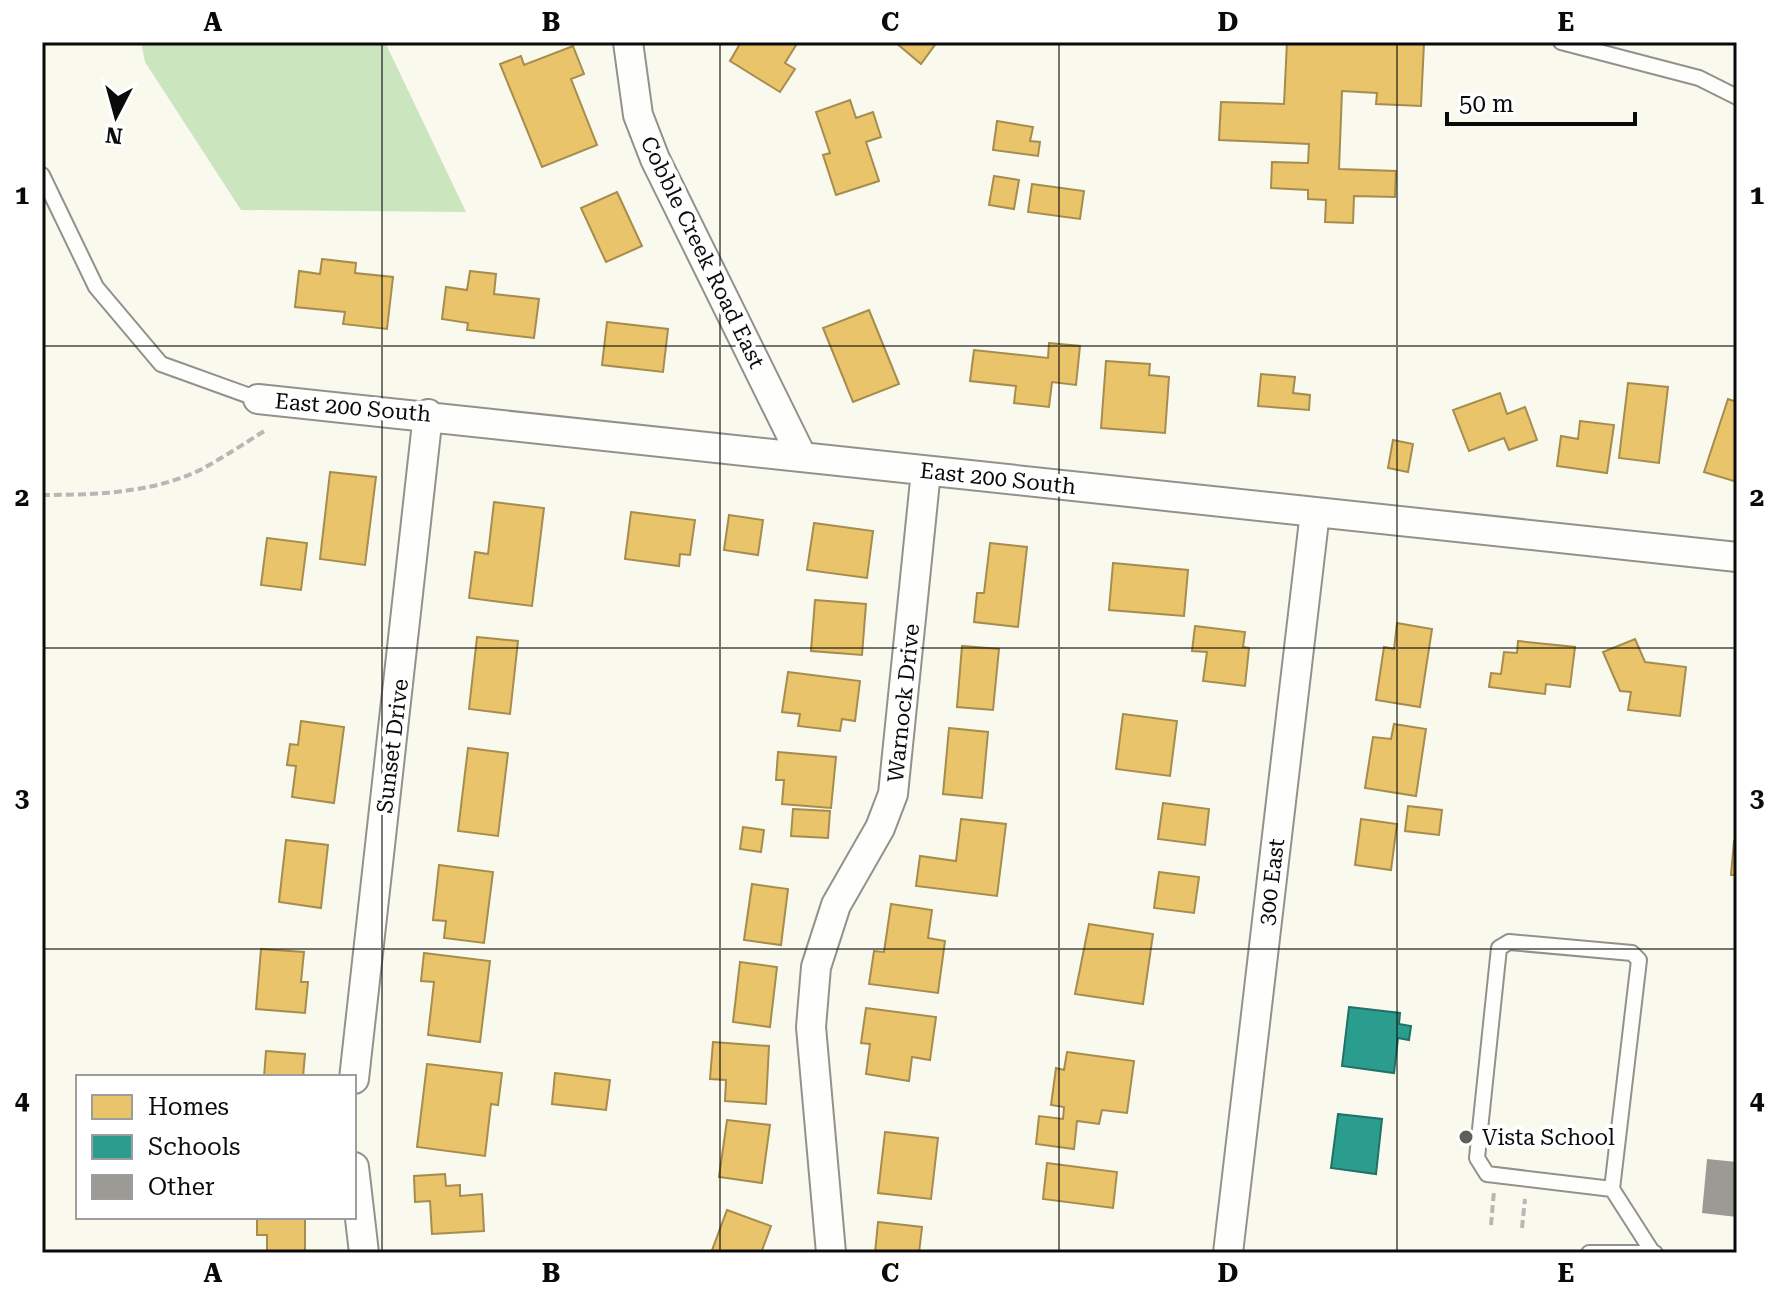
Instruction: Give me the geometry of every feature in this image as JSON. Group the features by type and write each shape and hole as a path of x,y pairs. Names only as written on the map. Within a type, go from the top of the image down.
{"street":[{"name":"Cobble Creek Road East","path":"628,42 638,115 655,159 801,455"},
{"name":"East 200 South","path":"258,399 428,414 926,471 1737,557"},
{"name":"Sunset Drive","path":"354,1075 428,414"},
{"name":"Warnock Drive","path":"831,1253 811,1027 816,967 836,905 880,828 893,794 926,471"},
{"name":"300 East","path":"1228,1253 1315,512"},
{"path":"356,1184 364,1253"}],"lane":[{"path":"1561,42 1699,78 1737,97"},
{"path":"42,175 96,287 161,364 258,399"},
{"path":"1612,1189 1487,1174 1477,1158 1499,948 1509,942 1632,953 1639,960 1612,1189 1654,1253"},
{"path":"1589,1253 1654,1253"}],"path":[{"path":"42,495 103,494 155,485 199,470 266,430"},
{"path":"1491,1225 1496,1176"},
{"path":"1522,1228 1527,1179"}],"green space":[{"path":"141,42 385,42 466,212 241,210 145,62"}],"building: Homes":[{"path":"741,42 798,42 785,63 795,69 780,92 730,61"},
{"path":"895,42 937,42 921,64"},
{"path":"1287,42 1424,43 1421,106 1376,104 1377,93 1342,91 1339,169 1396,171 1395,197 1354,196 1353,223 1325,222 1326,200 1308,199 1308,190 1271,188 1272,162 1308,163 1309,144 1219,140 1221,102 1284,104"},
{"path":"573,46 584,74 571,79 597,145 542,167 500,64 521,56 524,65"},
{"path":"850,100 856,118 873,112 881,137 866,142 879,181 836,195 823,155 830,153 816,112"},
{"path":"997,121 1033,127 1030,141 1040,142 1038,156 993,150"},
{"path":"994,176 1019,180 1014,209 989,205"},
{"path":"1032,184 1084,191 1080,219 1028,212"},
{"path":"617,192 642,246 606,262 581,208"},
{"path":"322,259 356,263 355,273 393,277 387,329 343,324 345,312 295,307 299,271 320,274"},
{"path":"470,271 496,274 494,294 539,299 534,338 467,330 468,323 442,319 446,287 467,290"},
{"path":"869,310 899,384 853,402 823,328"},
{"path":"607,322 668,329 663,372 602,365"},
{"path":"1049,343 1080,346 1076,385 1052,382 1049,407 1014,403 1016,386 970,381 974,350 1048,358"},
{"path":"1106,361 1150,364 1149,375 1169,377 1165,433 1101,428"},
{"path":"1261,374 1295,377 1293,393 1310,395 1309,410 1258,406"},
{"path":"1628,383 1668,387 1659,463 1619,458"},
{"path":"1500,393 1507,414 1525,407 1537,440 1509,450 1504,438 1469,451 1453,410"},
{"path":"1728,399 1737,402 1737,482 1704,472"},
{"path":"1580,421 1614,425 1607,473 1557,466 1561,436 1578,439"},
{"path":"1393,440 1413,444 1408,472 1388,468"},
{"path":"330,472 376,477 365,565 320,559"},
{"path":"494,502 544,508 532,606 469,598 475,552 488,554"},
{"path":"631,512 695,520 690,555 680,554 679,566 625,559"},
{"path":"729,515 763,520 758,555 724,550"},
{"path":"814,523 873,531 867,578 807,570"},
{"path":"267,538 307,543 301,590 261,585"},
{"path":"990,543 1027,547 1018,627 974,622 977,593 984,593"},
{"path":"1113,563 1188,570 1184,616 1109,610"},
{"path":"815,600 866,604 862,655 811,651"},
{"path":"1397,623 1432,629 1420,707 1376,700 1384,647 1394,649"},
{"path":"1195,626 1245,632 1243,647 1249,648 1245,686 1203,681 1207,652 1192,651"},
{"path":"477,637 518,641 510,714 469,709"},
{"path":"1635,639 1645,662 1686,667 1680,716 1628,710 1631,692 1620,691 1603,652"},
{"path":"1518,641 1575,647 1570,687 1546,684 1545,694 1489,687 1491,673 1501,674 1504,652 1517,653"},
{"path":"962,646 999,649 993,710 957,707"},
{"path":"788,672 860,681 855,721 842,719 840,731 798,726 800,714 782,712"},
{"path":"1123,714 1177,721 1170,776 1116,769"},
{"path":"301,721 344,727 334,803 292,797 296,766 287,765 290,744 298,745"},
{"path":"1394,724 1426,729 1416,796 1365,788 1373,737 1391,739"},
{"path":"949,728 988,732 982,798 943,794"},
{"path":"468,748 508,753 498,836 458,831"},
{"path":"778,752 836,757 831,808 782,804 784,780 776,780"},
{"path":"1163,803 1209,809 1205,845 1158,839"},
{"path":"1408,806 1442,810 1439,835 1405,831"},
{"path":"793,809 830,811 828,838 791,836"},
{"path":"961,819 1006,824 997,896 916,886 920,856 956,861"},
{"path":"1361,819 1397,824 1391,870 1355,865"},
{"path":"743,827 764,830 761,852 740,849"},
{"path":"286,840 328,845 321,908 279,902"},
{"path":"1734,841 1737,841 1737,875 1731,875"},
{"path":"439,865 493,872 484,943 444,938 446,921 433,920"},
{"path":"1159,872 1199,877 1194,913 1154,908"},
{"path":"752,884 788,889 781,945 744,940"},
{"path":"891,904 932,910 928,938 945,941 938,993 869,984 874,951 884,952"},
{"path":"1089,924 1153,934 1143,1004 1075,994"},
{"path":"261,949 304,952 301,982 308,982 305,1013 256,1009"},
{"path":"424,953 490,961 480,1042 428,1035 434,982 421,981"},
{"path":"740,962 777,967 770,1027 733,1022"},
{"path":"866,1008 936,1017 930,1060 912,1057 909,1081 866,1074 870,1044 861,1043"},
{"path":"713,1042 769,1046 766,1104 725,1101 726,1080 710,1079"},
{"path":"266,1051 305,1054 303,1075 264,1075"},
{"path":"1067,1052 1134,1061 1127,1113 1102,1110 1099,1124 1077,1121 1074,1149 1036,1144 1039,1116 1063,1119 1064,1107 1051,1105 1056,1068 1064,1070"},
{"path":"427,1064 502,1073 498,1105 491,1104 485,1156 417,1147"},
{"path":"555,1073 610,1080 606,1110 552,1104"},
{"path":"727,1120 770,1125 762,1183 719,1177"},
{"path":"885,1132 938,1138 931,1199 878,1193"},
{"path":"1047,1163 1117,1172 1113,1208 1043,1199"},
{"path":"445,1174 446,1186 460,1185 460,1196 482,1194 484,1231 432,1234 430,1201 415,1202 414,1176"},
{"path":"727,1210 771,1226 761,1253 711,1253"},
{"path":"257,1219 305,1219 305,1251 267,1251 267,1235 257,1235"},
{"path":"878,1222 922,1227 919,1253 875,1253"}],"building: Schools":[{"path":"1349,1007 1400,1013 1399,1024 1411,1026 1409,1040 1398,1038 1394,1073 1342,1066"},
{"path":"1338,1114 1382,1119 1376,1174 1331,1168"}],"building: Other":[{"path":"1707,1159 1737,1162 1737,1217 1702,1213"}],"place":[{"name":"Vista School","path":"1466,1137"}]}
